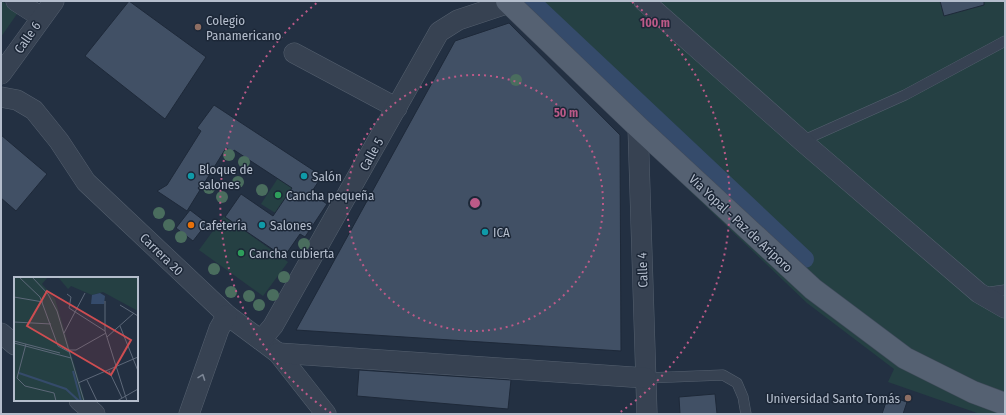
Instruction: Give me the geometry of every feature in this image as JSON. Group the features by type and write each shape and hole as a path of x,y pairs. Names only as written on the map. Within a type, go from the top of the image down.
{"main road":[{"name":"Via Yopal - Paz de Ariporo","path":"508,2 638,127 813,289 905,358 974,392 1005,404"}],"street":[{"path":"16,1 41,17"},
{"name":"Calle 6","path":"1,74 54,1"},
{"path":"644,1 802,141 979,293 1005,308"},
{"name":"Calle 5","path":"262,340 274,326 439,32 458,20 508,2"},
{"path":"294,53 397,108"},
{"name":"Carrera 20","path":"1,97 17,100 34,110 60,141 86,182 227,315 278,353 326,414"},
{"name":"Calle 4","path":"638,127 648,414"},
{"path":"189,414 219,329 227,315"},
{"path":"1,333 14,344"},
{"path":"278,353 646,378"},
{"path":"80,401 95,414"}],"lane":[{"path":"802,141 905,95 1005,41"},
{"path":"979,293 1005,290"},
{"path":"646,378 723,375 737,383 743,397 746,414"}],"green space":[{"path":"1,1 19,11 1,37"},
{"path":"491,1 1005,1 1005,414 980,414 888,382 894,369 807,303"},
{"name":"Cancha pequeña","path":"280,175 295,186 277,214 261,204"},
{"name":"Cancha cubierta","path":"224,216 288,262 263,296 199,250"}],"building":[{"path":"129,1 206,57 165,119 85,56"},
{"path":"940,1 984,1 984,5 944,16"},
{"name":"ICA","path":"509,23 620,135 621,351 296,330 455,41"},
{"path":"214,105 322,176 311,193 327,204 305,237 300,234 284,257 225,217 241,194 273,216 292,188 234,150 233,152 226,148 187,211 157,191 167,185 201,131 197,128"},
{"path":"1,135 47,174 16,211 1,198"},
{"name":"Cafetería","path":"190,210 207,223 193,241 176,228"},
{"path":"359,370 511,380 508,409 357,396"},
{"path":"715,394 717,414 680,414 679,397"},
{"path":"888,396 907,402 903,414 882,414"}],"waterway":[{"path":"531,1 805,259"}],"place":[{"name":"Colegio Panamericano","path":"198,27"},
{"name":"Bloque de salones","path":"191,176"},
{"name":"Salón","path":"304,176"},
{"name":"Cancha pequeña","path":"278,195"},
{"name":"Cafetería","path":"191,225"},
{"name":"Salones","path":"262,225"},
{"name":"ICA","path":"485,232"},
{"name":"Cancha cubierta","path":"241,253"},
{"name":"Universidad Santo Tomás","path":"908,398"}]}
